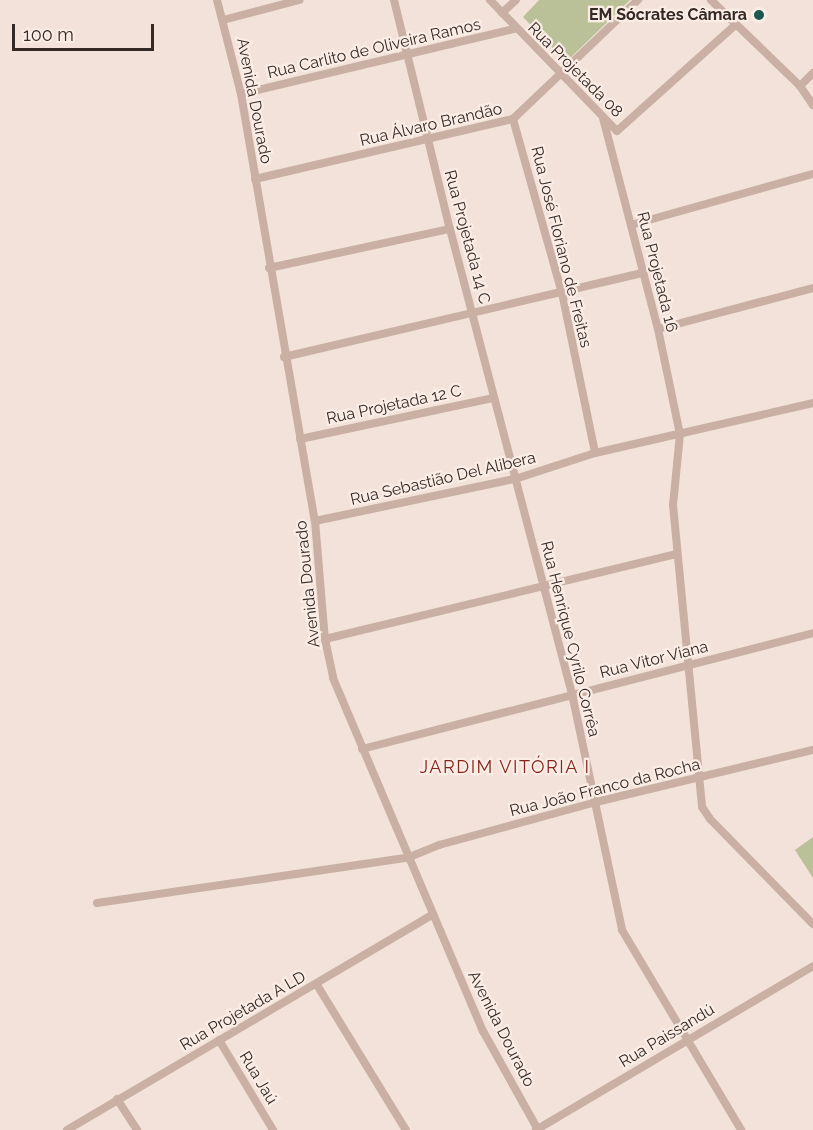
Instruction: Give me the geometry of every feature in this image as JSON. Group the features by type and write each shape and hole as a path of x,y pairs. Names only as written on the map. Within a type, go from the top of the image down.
{"street":[{"name":"Avenida Dourado","path":"217,0 241,94 284,357 315,521 325,639 333,678 431,915 483,1031 537,1130"},
{"path":"223,20 299,0"},
{"name":"Rua Projetada 14 C","path":"394,0 406,57 515,479"},
{"name":"Rua Projetada 08","path":"490,0 514,28 617,131 734,26"},
{"path":"502,13 516,0"},
{"name":"Rua Álvaro Brandão","path":"255,178 428,141 513,120 638,0"},
{"path":"711,0 734,26 800,86 813,105"},
{"name":"Rua Carlito de Oliveira Ramos","path":"241,94 406,57 514,28"},
{"path":"800,86 813,73"},
{"name":"Rua Projetada 16","path":"603,118 658,329 680,434 673,505 702,807 710,819 813,924"},
{"name":"Rua José Floriano de Freitas","path":"513,120 562,293 595,453"},
{"path":"631,225 813,174"},
{"path":"270,268 450,229"},
{"path":"284,357 473,315 643,273"},
{"path":"658,329 813,288"},
{"name":"Rua Projetada 12 C","path":"300,440 493,398"},
{"name":"Rua Sebastião Del Alibera","path":"315,521 515,479 595,453 813,403"},
{"name":"Rua Henrique Cyrilo Corrêa","path":"515,479 572,694 622,930 741,1130"},
{"path":"325,639 676,554"},
{"name":"Rua Vitor Viana","path":"362,749 813,633"},
{"name":"Rua João Franco da Rocha","path":"97,903 407,858 439,845 596,802 813,750"},
{"name":"Rua Projetada A LD","path":"67,1130 317,985 431,915"},
{"name":"Rua Paissandú","path":"537,1130 813,966"},
{"path":"317,985 406,1130"},
{"name":"Rua Jaú","path":"219,1040 273,1130"},
{"path":"117,1099 137,1130"}],"green space":[{"path":"539,0 630,0 566,62 523,17"},
{"path":"813,837 813,878 795,850"}],"place":[{"name":"EM Sócrates Câmara","path":"759,15"}],"district":[{"name":"JARDIM VITÓRIA I","path":"505,767"}]}
